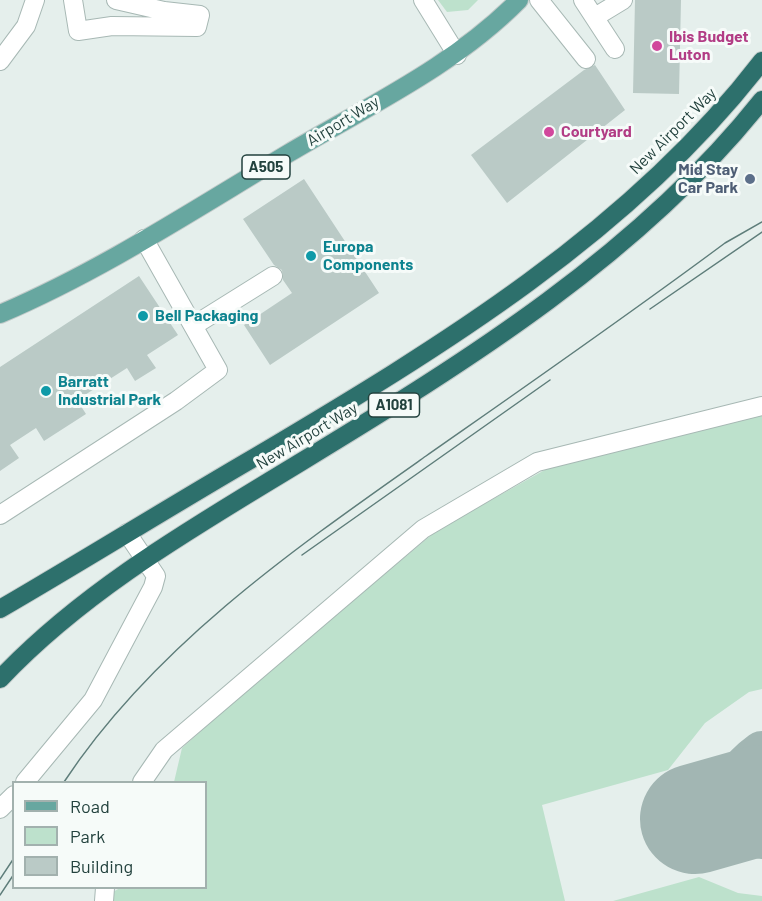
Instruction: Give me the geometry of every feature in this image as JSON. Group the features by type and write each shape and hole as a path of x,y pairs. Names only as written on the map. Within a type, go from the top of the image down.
{"highway":[{"name":"New Airport Way","path":"0,609 332,413 530,280 636,195 681,153 737,94 762,61"},
{"name":"New Airport Way","path":"0,679 55,626 88,599 205,520 411,395 548,300 641,227 725,146 762,100"}],"main road":[{"name":"Airport Way","path":"0,314 36,299 144,239 457,55 519,0"}],"lane":[{"path":"0,61 26,26 35,0"},
{"path":"73,0 78,31 112,26 197,27 200,15 164,11 116,0"},
{"path":"423,0 457,55"},
{"path":"539,0 586,59"},
{"path":"583,0 615,49"},
{"path":"595,17 623,0"},
{"path":"0,515 176,401 218,370 144,239"},
{"path":"193,326 273,276"},
{"path":"143,781 164,750 423,529 537,462 762,406"},
{"path":"27,781 93,700 153,587 156,576 127,533"},
{"path":"0,809 12,797"}],"green space":[{"path":"438,0 478,0 468,10 447,12"},
{"path":"762,413 762,689 749,692 705,723 668,770 542,805 565,901 97,901 118,889 207,889 207,781 174,781 182,748 250,687 436,531 550,467"},
{"path":"699,877 738,893 762,896 762,901 613,901"}],"building":[{"name":"Ibis Budget Luton","path":"635,0 681,0 679,94 633,93"},
{"name":"Courtyard","path":"595,65 625,110 507,203 471,155 584,70"},
{"name":"Europa Components","path":"304,179 379,293 270,365 244,325 292,293 283,280 282,270 274,265 243,219"},
{"name":"Barratt Industrial Park","path":"139,276 178,335 147,355 156,368 135,381 127,368 77,400 86,414 44,441 36,428 10,445 19,458 0,471 0,367"}],"taxiway":[{"path":"762,753 742,771 730,793 725,811 737,826 762,837"}],"runway":[{"path":"695,819 762,800"}],"tram line":[{"path":"65,781 100,733 140,687 183,644 277,564 725,243 762,222"},
{"path":"650,309 762,232"},
{"path":"302,555 550,380"},
{"path":"0,879 12,861"},
{"path":"0,895 12,877"}],"place":[{"name":"Ibis Budget Luton","path":"657,46"},
{"name":"Courtyard","path":"549,132"},
{"name":"Mid Stay Car Park","path":"750,179"},
{"name":"Europa Components","path":"311,256"},
{"name":"Bell Packaging","path":"143,316"},
{"name":"Barratt Industrial Park","path":"46,391"}]}
